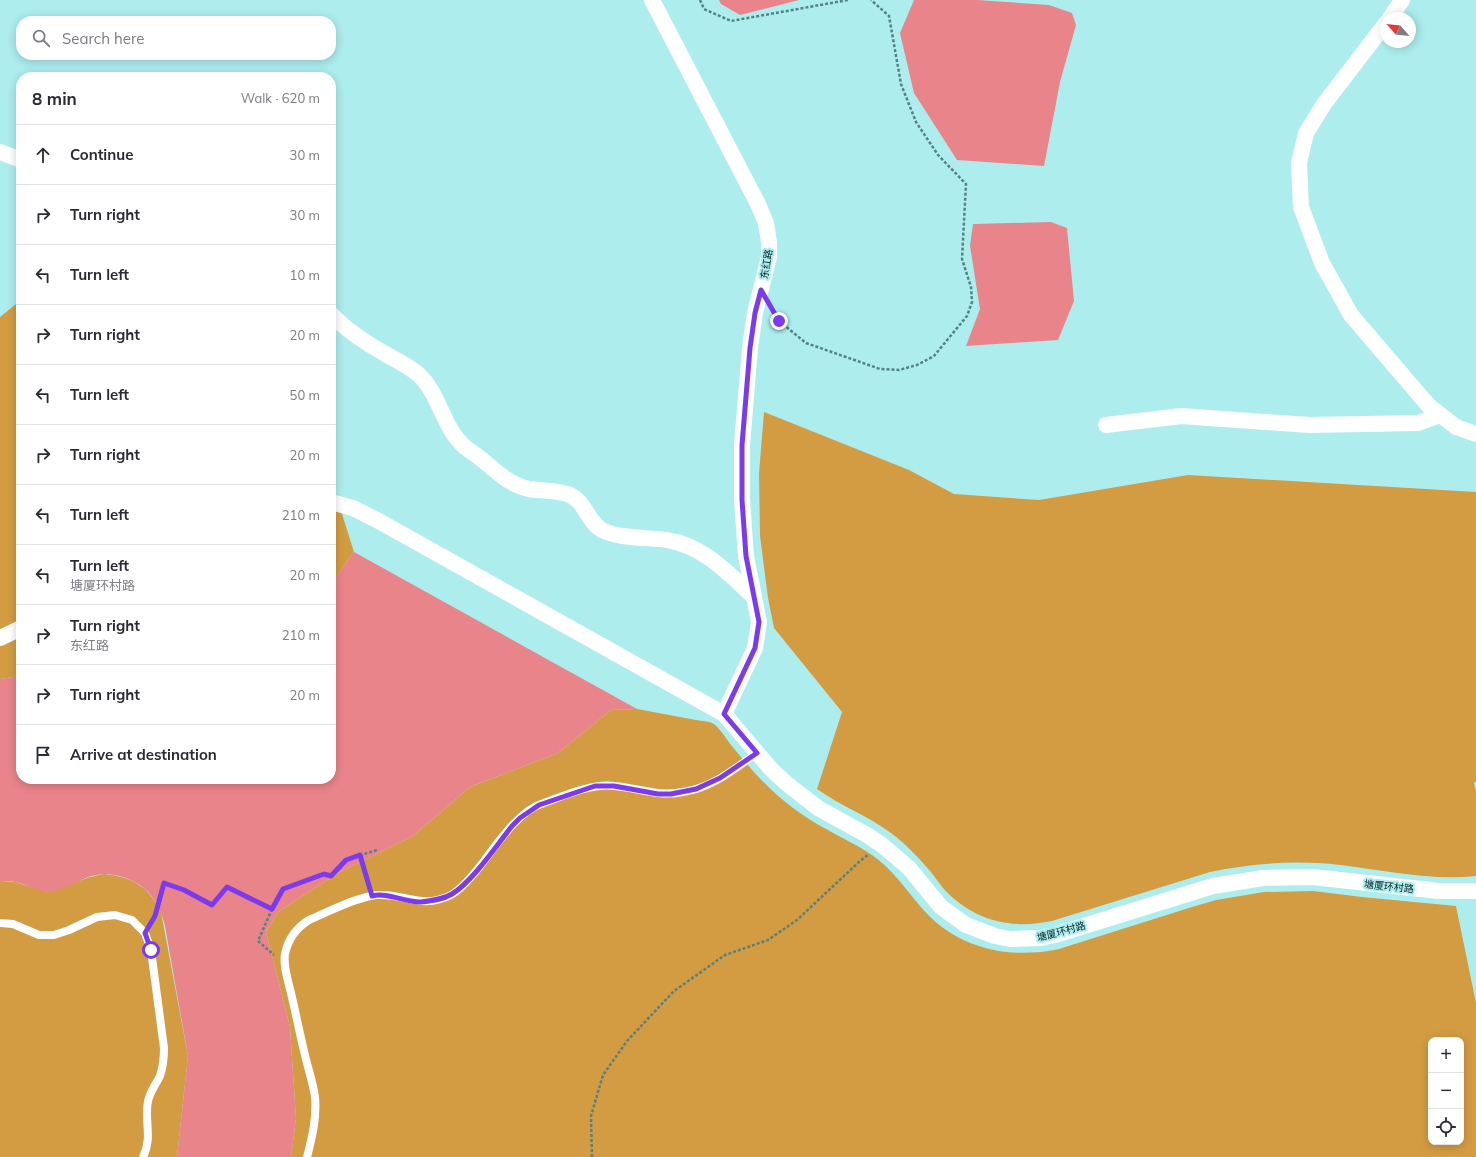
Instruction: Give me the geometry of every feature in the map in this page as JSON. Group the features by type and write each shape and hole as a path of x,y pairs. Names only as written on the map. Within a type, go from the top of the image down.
{"street":[{"name":"东红路","path":"652,0 758,204 766,223 769,242 769,257 755,313 750,348 742,445 742,500 746,556 759,622 755,648 724,714"},
{"path":"1394,12 1402,0"},
{"path":"1380,31 1324,104 1306,133 1299,163 1301,207 1322,263 1351,314 1428,406 1456,427 1476,434"},
{"path":"0,152 16,158"},
{"path":"336,319 350,333 409,368 418,375 427,384 445,421 454,435 465,447 508,481 523,488 572,496 581,503 592,522 600,529 610,534 668,540 692,547 713,559 754,597"},
{"path":"1106,425 1181,416 1309,425 1418,423 1440,415"},
{"path":"336,503 353,508 377,520 724,714"},
{"path":"0,638 16,630"},
{"name":"塘厦环村路","path":"724,714 757,753 786,783 818,808 862,832 882,845 909,868 931,896 953,917 980,931 1010,939 1040,938 1055,935 1194,891 1238,881 1263,878 1313,877 1439,891 1476,891"}],"lane":[{"path":"307,1157 315,1121 315,1098 312,1076 306,1058 285,964 285,955 288,942 301,925 323,914 363,898 372,896 388,895 418,902 435,900 451,895 465,885 520,818 539,805 595,786 614,786 658,794 684,792 708,785 757,753"},
{"path":"0,923 13,924 39,935 54,935 96,917 114,915 132,920 145,933 151,950 164,1048 160,1076 148,1101 147,1113 149,1135 143,1157"}],"path":[{"path":"700,0 704,9 731,21 848,0"},
{"path":"761,290 779,321 806,343 880,369 899,370 917,365 934,356 967,316 972,302 971,286 962,259 966,184 938,155 916,122 901,84 889,16 870,0"},
{"path":"592,1157 591,1116 603,1075 627,1041 674,991 725,955 768,940 797,920 860,861 882,845"},
{"path":"285,964 258,941 272,909 283,889 324,874 331,876 346,860 377,850"},
{"path":"360,855 372,896"},
{"path":"145,933 155,916 164,883 184,890 212,905 227,887 272,909"}],"shaded area":[{"path":"719,0 799,0 740,15 721,4"},
{"path":"914,0 977,0 1049,5 1072,13 1076,25 1060,82 1044,166 957,160 914,93 900,33"},
{"path":"1051,222 1067,228 1074,301 1058,340 966,346 980,309 970,246 973,224"},
{"path":"16,304 16,677 0,679 0,317"},
{"path":"764,412 909,470 954,494 1039,500 1188,475 1476,492 1476,781 1474,783 1476,791 1476,876 1425,876 1324,863 1275,863 1242,866 1210,872 1052,921 1021,924 1007,923 979,915 966,908 943,888 921,861 896,837 873,821 835,801 817,789 842,712 774,628 768,598 760,536 759,474"},
{"path":"336,495 354,552 336,577"},
{"path":"354,552 637,709 611,710 558,753 470,787 413,836 338,873 278,912 266,932 290,1027 296,1118 291,1157 177,1157 188,1056 165,926 155,901 142,887 116,875 106,874 88,877 51,892 15,882 0,882 0,679 16,677 16,784 336,784 336,577"},
{"path":"637,709 712,723 721,731 752,770 782,799 801,814 879,860 920,906 949,932 966,941 1001,951 1020,953 1059,949 1216,900 1264,892 1313,891 1456,906 1476,1003 1476,1157 291,1157 296,1118 290,1027 266,932 278,912 338,873 413,836 470,787 558,753 611,710"},
{"path":"104,874 131,880 138,884 151,896 161,912 188,1056 177,1157 0,1157 0,882 15,882 48,892 90,877"}],"route":[{"path":"151,950 145,933 155,916 164,883 184,890 212,905 227,887 272,909 283,889 324,874 331,876 346,860 360,855 372,896 388,895 418,902 435,900 451,895 465,885 512,826 528,811 539,805 595,786 614,786 658,794 684,792 708,785 757,753 724,714 755,648 759,622 746,556 742,500 742,445 750,348 755,313 761,290 779,321"}]}
